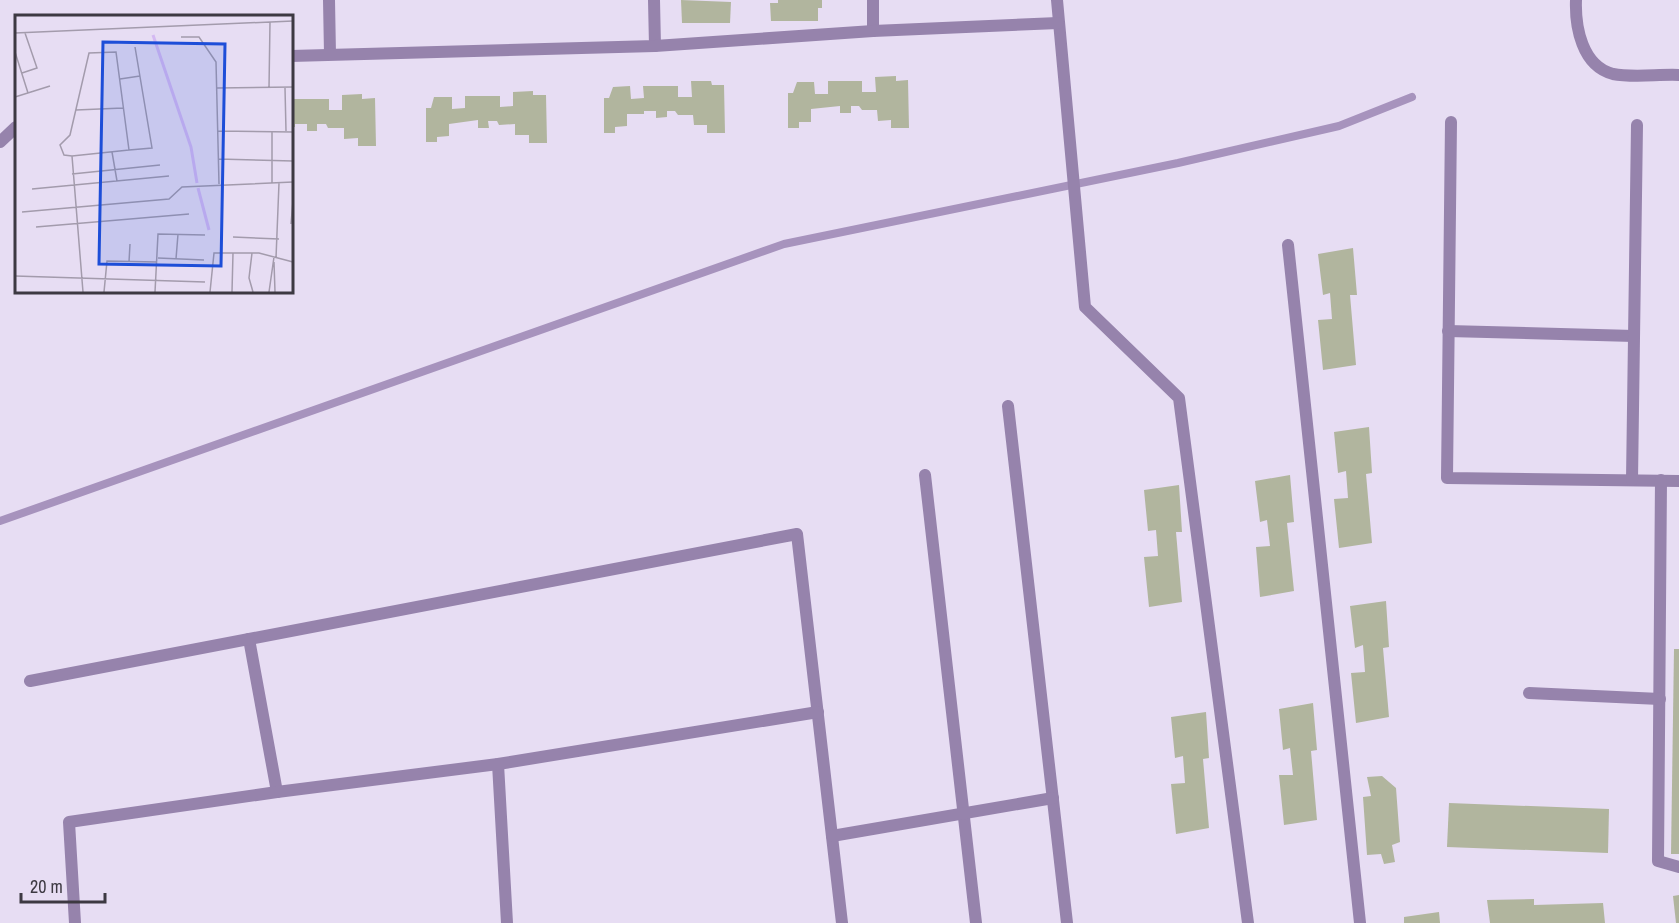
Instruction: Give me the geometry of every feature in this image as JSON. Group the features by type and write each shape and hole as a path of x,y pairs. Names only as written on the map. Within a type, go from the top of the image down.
{"street":[{"path":"329,0 330,54"},
{"path":"654,0 655,46"},
{"path":"873,0 873,31"},
{"path":"1057,0 1085,308 1179,398 1248,923"},
{"path":"1576,0 1575,14 1583,49 1595,62 1612,74 1679,75"},
{"path":"292,56 655,46 873,31 1058,24"},
{"path":"1451,122 1447,478 1679,482"},
{"path":"1632,480 1637,125"},
{"path":"0,142 15,128"},
{"path":"1288,244 1359,923"},
{"path":"1448,331 1634,336"},
{"path":"1008,406 1067,923"},
{"path":"925,475 976,923"},
{"path":"1661,480 1658,861 1679,867"},
{"path":"30,681 797,534 842,923"},
{"path":"249,639 277,792"},
{"path":"1529,693 1660,699"},
{"path":"75,923 69,822 277,792 498,764 818,712"},
{"path":"498,764 507,923"},
{"path":"832,836 1053,798"}],"building":[{"path":"681,0 731,2 730,23 682,23"},
{"path":"778,0 822,0 822,8 818,8 818,21 771,21 770,3 778,3"},
{"path":"896,76 896,81 908,80 909,128 891,128 891,120 878,121 877,110 862,110 859,106 851,106 851,113 840,113 840,106 811,109 811,122 799,122 799,128 788,128 788,93 793,93 797,82 814,82 815,94 828,94 828,81 862,81 862,92 876,92 875,77"},
{"path":"691,81 711,81 712,85 724,85 725,133 707,133 707,125 694,125 693,115 678,115 675,111 667,111 667,117 656,118 656,111 644,111 644,114 627,114 627,126 615,127 615,133 604,133 604,98 609,98 613,87 630,86 631,99 644,98 643,86 678,86 678,97 692,97"},
{"path":"533,91 533,95 546,95 547,143 529,143 529,135 515,135 515,124 499,125 497,121 488,121 489,128 478,128 478,120 449,124 449,136 437,137 437,142 426,142 426,108 431,108 434,97 452,97 452,109 465,108 465,96 500,96 500,107 513,106 513,92"},
{"path":"362,94 362,99 375,98 376,146 358,146 358,138 344,139 344,128 328,128 326,124 317,124 317,131 307,131 307,124 295,124 295,127 292,127 294,99 329,99 329,110 342,110 342,95"},
{"path":"1353,248 1357,295 1350,295 1356,365 1323,370 1318,320 1332,319 1330,293 1323,295 1318,254"},
{"path":"1369,427 1372,473 1366,474 1372,543 1339,548 1334,499 1348,498 1346,471 1338,473 1334,432"},
{"path":"1290,475 1294,522 1287,523 1294,591 1260,597 1256,547 1270,546 1267,520 1260,522 1255,481"},
{"path":"1179,485 1182,532 1176,532 1182,602 1149,607 1144,557 1158,556 1156,530 1148,531 1144,490"},
{"path":"1386,601 1389,647 1383,648 1389,717 1356,723 1351,673 1365,672 1363,645 1355,648 1350,606"},
{"path":"1674,649 1679,649 1679,854 1671,854"},
{"path":"1313,703 1317,750 1311,751 1317,820 1284,825 1279,775 1293,775 1290,748 1283,750 1279,709"},
{"path":"1206,712 1209,758 1203,759 1209,828 1176,834 1171,784 1185,783 1183,756 1175,758 1171,717"},
{"path":"1382,776 1396,788 1400,842 1392,845 1395,862 1384,864 1381,854 1367,855 1363,797 1371,796 1367,777"},
{"path":"1449,803 1609,809 1608,853 1447,847"},
{"path":"1679,895 1679,923 1676,923 1673,896"},
{"path":"1534,899 1534,905 1603,903 1605,923 1490,923 1487,900"},
{"path":"1439,912 1440,923 1404,923 1404,917"}],"waterway":[{"path":"0,521 784,244 1178,163 1339,126 1412,97"}]}
